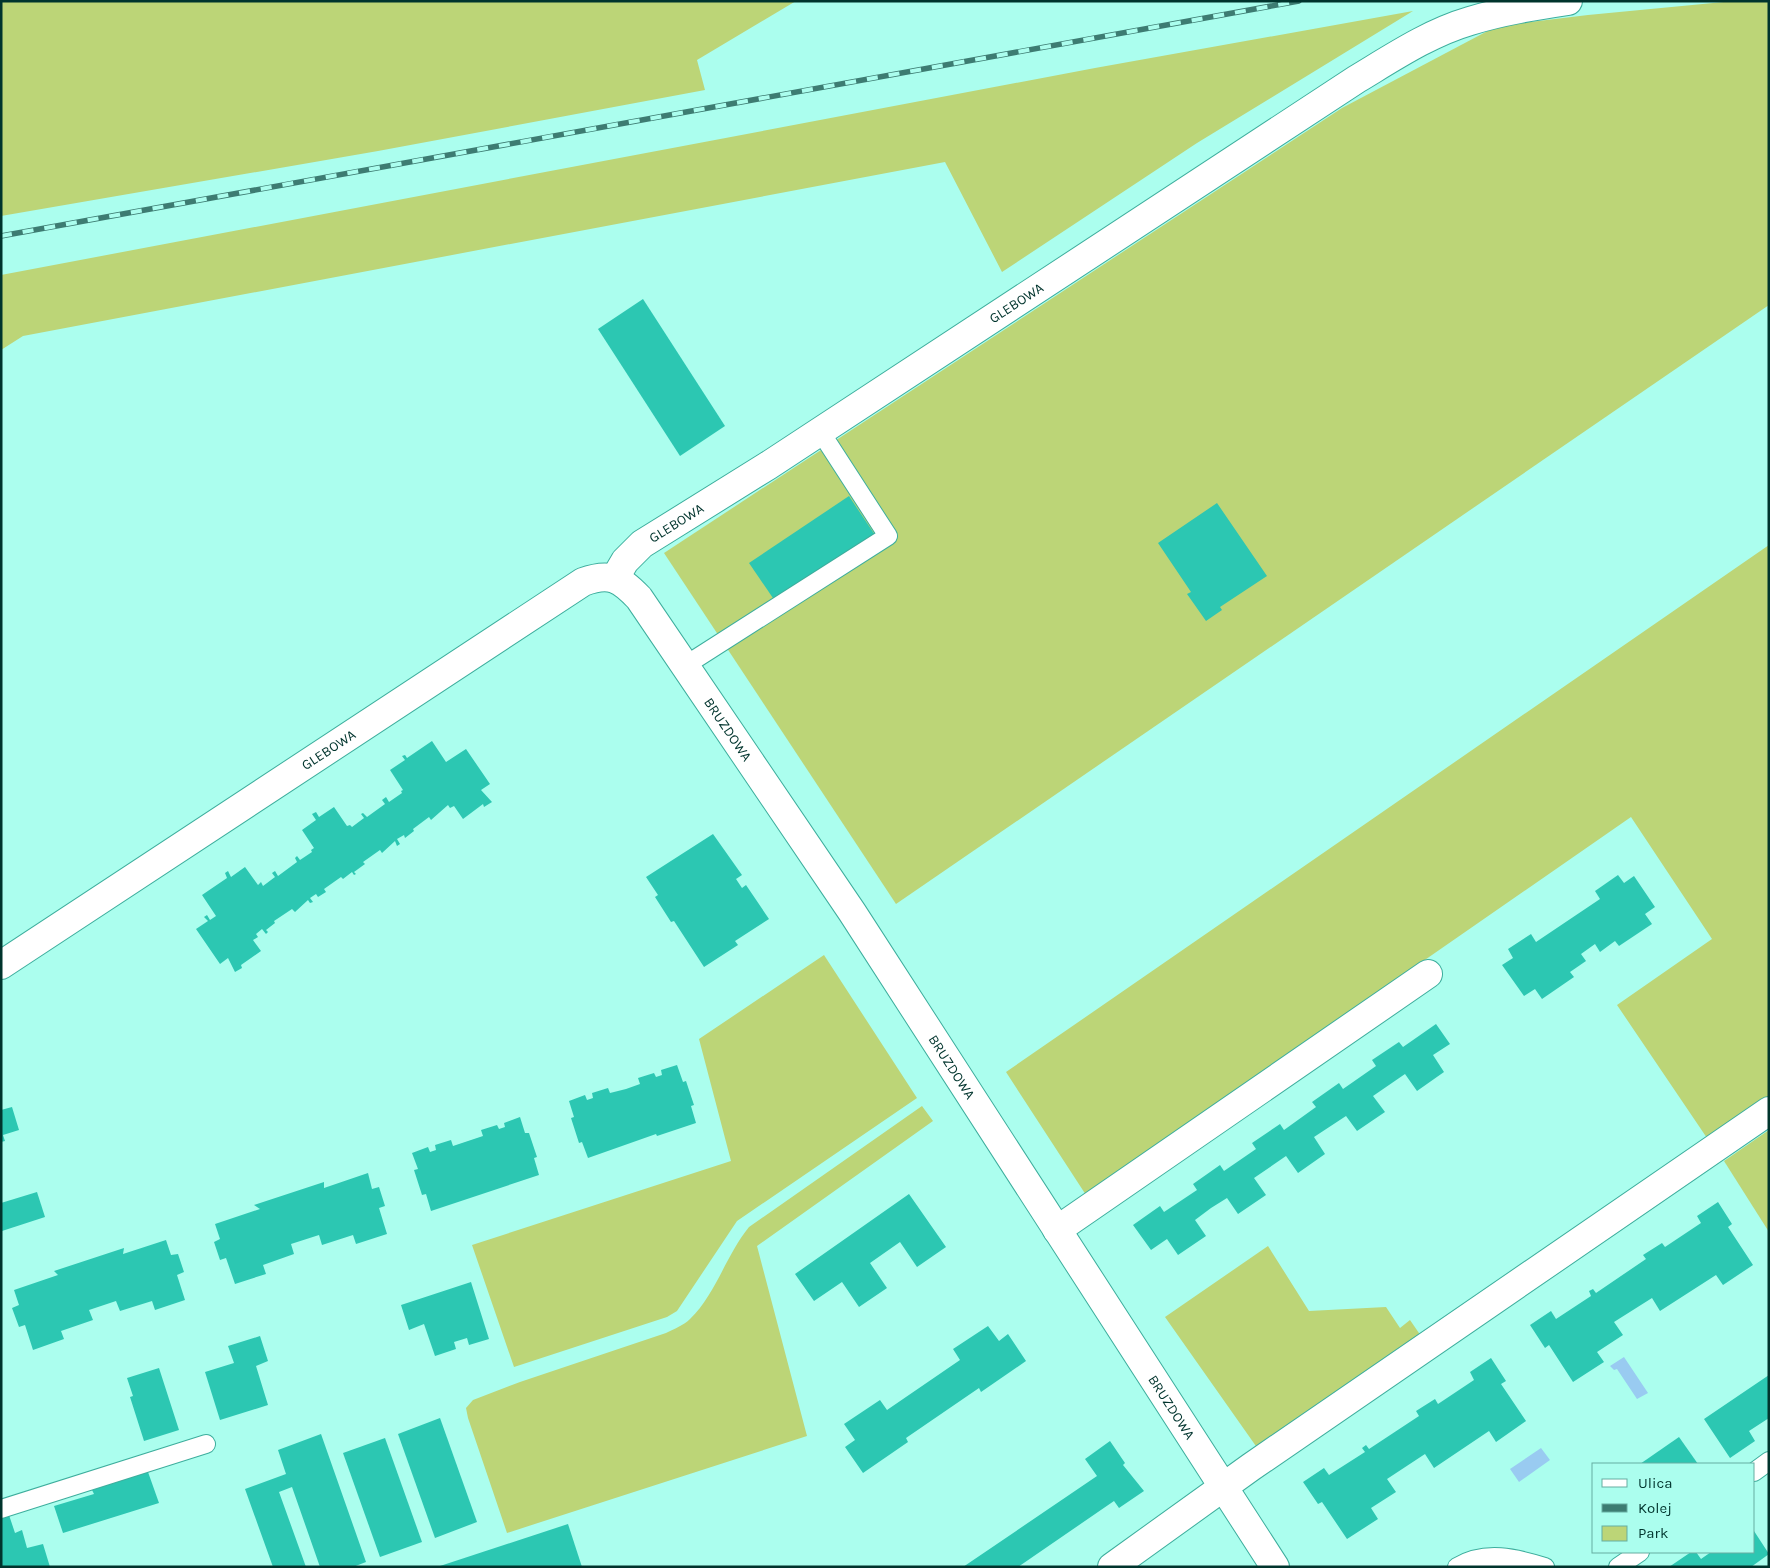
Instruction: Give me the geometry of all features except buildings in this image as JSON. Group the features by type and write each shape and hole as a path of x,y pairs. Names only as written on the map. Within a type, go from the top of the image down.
{"street":[{"name":"GLEBOWA","path":"1,965 190,838 582,582 599,576 615,578 625,561 642,544 820,431 1357,79 1418,43 1468,21 1568,1"},
{"name":"BRUZDOWA","path":"615,578 639,598 852,912 1275,1567"},
{"path":"1057,1230 1428,974"},
{"path":"1112,1567 1223,1488 1769,1111"}],"lane":[{"path":"686,665 888,536 820,431"},
{"path":"1,1509 206,1444"},
{"path":"1755,1471 1769,1461"},
{"path":"1618,1567 1639,1553"},
{"path":"1457,1567 1468,1560 1488,1557 1515,1558 1544,1567"}],"green space":[{"path":"1,1 796,1 697,60 705,90 378,151 1,216"},
{"path":"1734,1 1769,1 1769,305 896,904 664,553 1342,108 1497,26"},
{"path":"1413,11 1197,143 1002,272 945,162 23,336 1,350 1,275 1095,68"},
{"path":"1769,545 1769,1096 1707,1138 1617,1005 1712,939 1631,817 1086,1195 1006,1072"},
{"path":"824,955 917,1098 737,1221 677,1311 667,1317 514,1367 472,1245 731,1161 699,1039"},
{"path":"922,1106 933,1121 757,1246 807,1436 507,1533 468,1418 466,1408 473,1400 520,1382 666,1333 685,1323 707,1298 749,1227"},
{"path":"1769,1130 1769,1232 1724,1161"},
{"path":"1268,1246 1309,1311 1386,1307 1400,1328 1410,1320 1421,1336 1258,1449 1165,1317"}],"water":[{"path":"1624,1357 1648,1393 1637,1399 1617,1369 1614,1370 1610,1366"},
{"path":"1541,1448 1550,1460 1519,1482 1510,1469"}],"railway":[{"path":"1,236 1299,1"}]}
